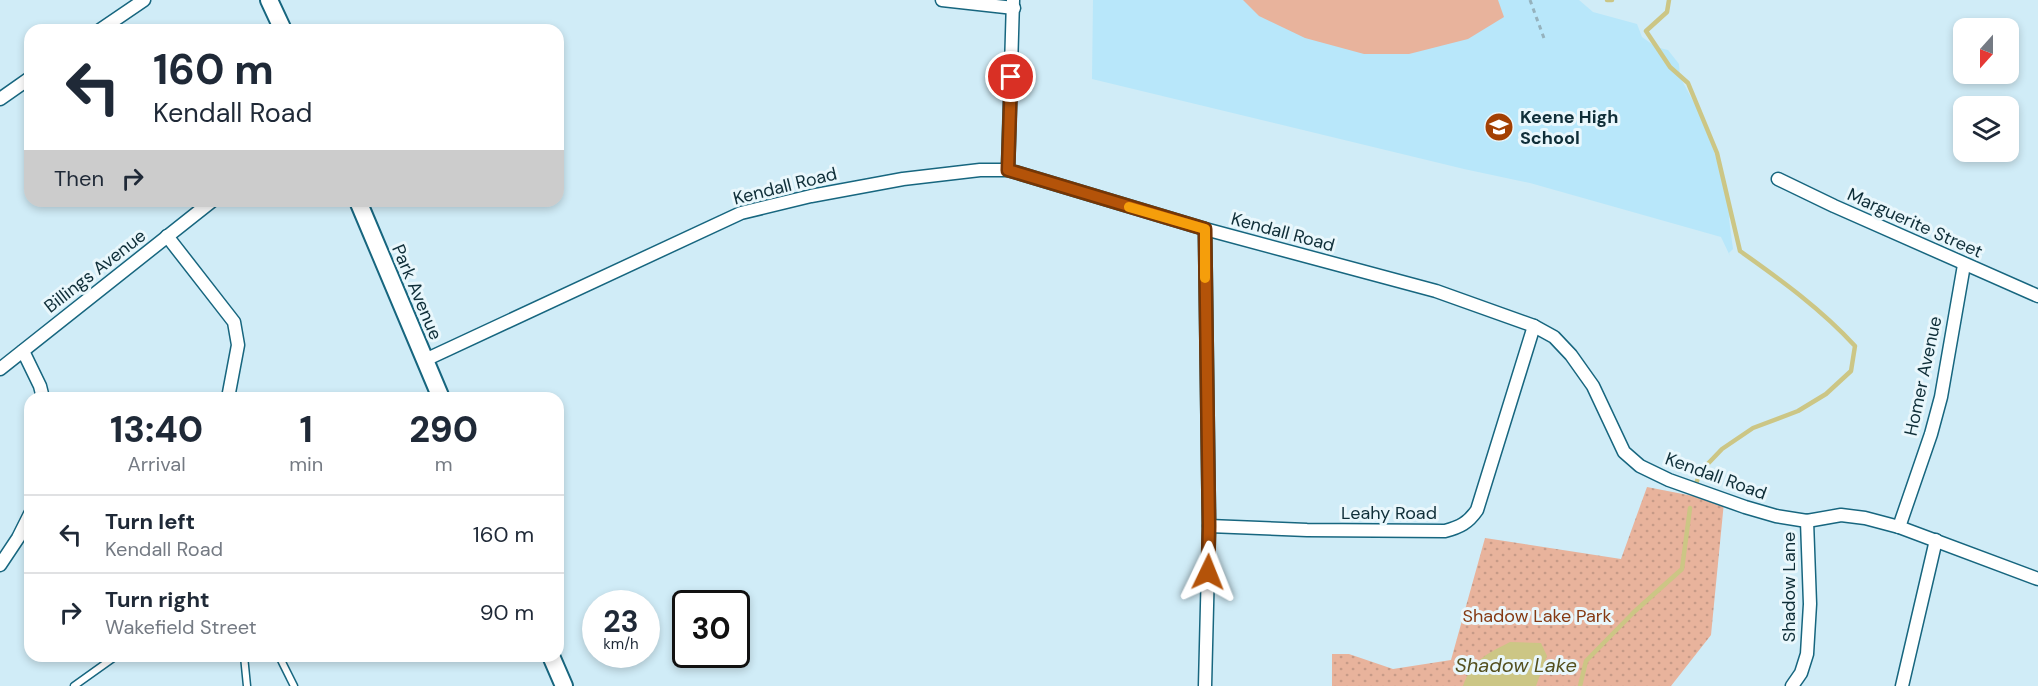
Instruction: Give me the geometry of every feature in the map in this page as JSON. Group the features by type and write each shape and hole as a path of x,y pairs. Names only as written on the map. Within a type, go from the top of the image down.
{"street":[{"path":"109,24 144,0"},
{"path":"269,0 280,24"},
{"path":"942,0 1013,4 1008,170"},
{"path":"0,99 24,82"},
{"name":"Kendall Road","path":"425,360 741,213 811,196 903,179 980,170 1008,170 1205,229 1436,291 1534,326 1554,337 1571,356 1593,386 1624,452 1640,466 1669,480 1776,516 1807,521 1841,515 1865,518 1899,527 2038,579"},
{"name":"Marguerite Street","path":"1778,179 1964,265 2038,296"},
{"name":"Billings Avenue","path":"0,369 204,207"},
{"name":"Park Avenue","path":"361,207 437,392"},
{"path":"1205,229 1209,526 1205,686"},
{"path":"167,236 234,322 238,345 229,392"},
{"name":"Homer Avenue","path":"1899,527 1931,434 1941,397 1964,265"},
{"name":"Leahy Road","path":"1209,526 1318,530 1445,531 1460,528 1477,510 1534,326"},
{"path":"22,351 42,392"},
{"name":"Shadow Lane","path":"1792,686 1801,673 1807,654 1810,604 1807,521"},
{"path":"0,565 24,526"},
{"path":"1902,686 1936,540"},
{"path":"554,662 564,686"}],"lane":[{"path":"74,686 108,662"},
{"path":"245,662 247,686"},
{"path":"282,662 294,686"}],"path":[{"path":"1530,0 1545,41"}],"shaded area":[{"name":"Keene High School","path":"1093,0 1579,0 1593,12 1637,24 1642,37 1656,47 1668,50 1679,64 1680,77 1704,121 1721,173 1730,215 1733,249 1729,253 1730,256 1721,237 1530,183 1092,79"}],"green space":[{"path":"1243,0 1498,0 1504,17 1468,39 1409,54 1364,54 1305,38 1259,16"},
{"name":"Shadow Lake Park","path":"1647,487 1724,502 1711,635 1671,686 1332,686 1332,654 1349,654 1393,669 1451,660 1485,538 1621,559"}],"water":[{"name":"Shadow Lake","path":"1510,642 1541,643 1547,656 1536,686 1463,686 1471,670 1481,659"}],"waterway":[{"path":"1607,0 1612,0"},
{"path":"1669,0 1667,12 1646,31 1670,67 1688,83 1717,153 1740,251 1814,307 1855,346 1851,371 1826,394 1798,411 1753,428 1722,449 1700,472 1696,484"},
{"path":"1580,686 1586,661 1634,612 1682,569 1690,508"}],"slow traffic":[{"path":"1129,207 1205,229 1205,278"}],"place":[{"name":"Keene High School","path":"1499,127"}],"route":[{"path":"1011,77 1008,170 1205,229 1208,572"}]}
